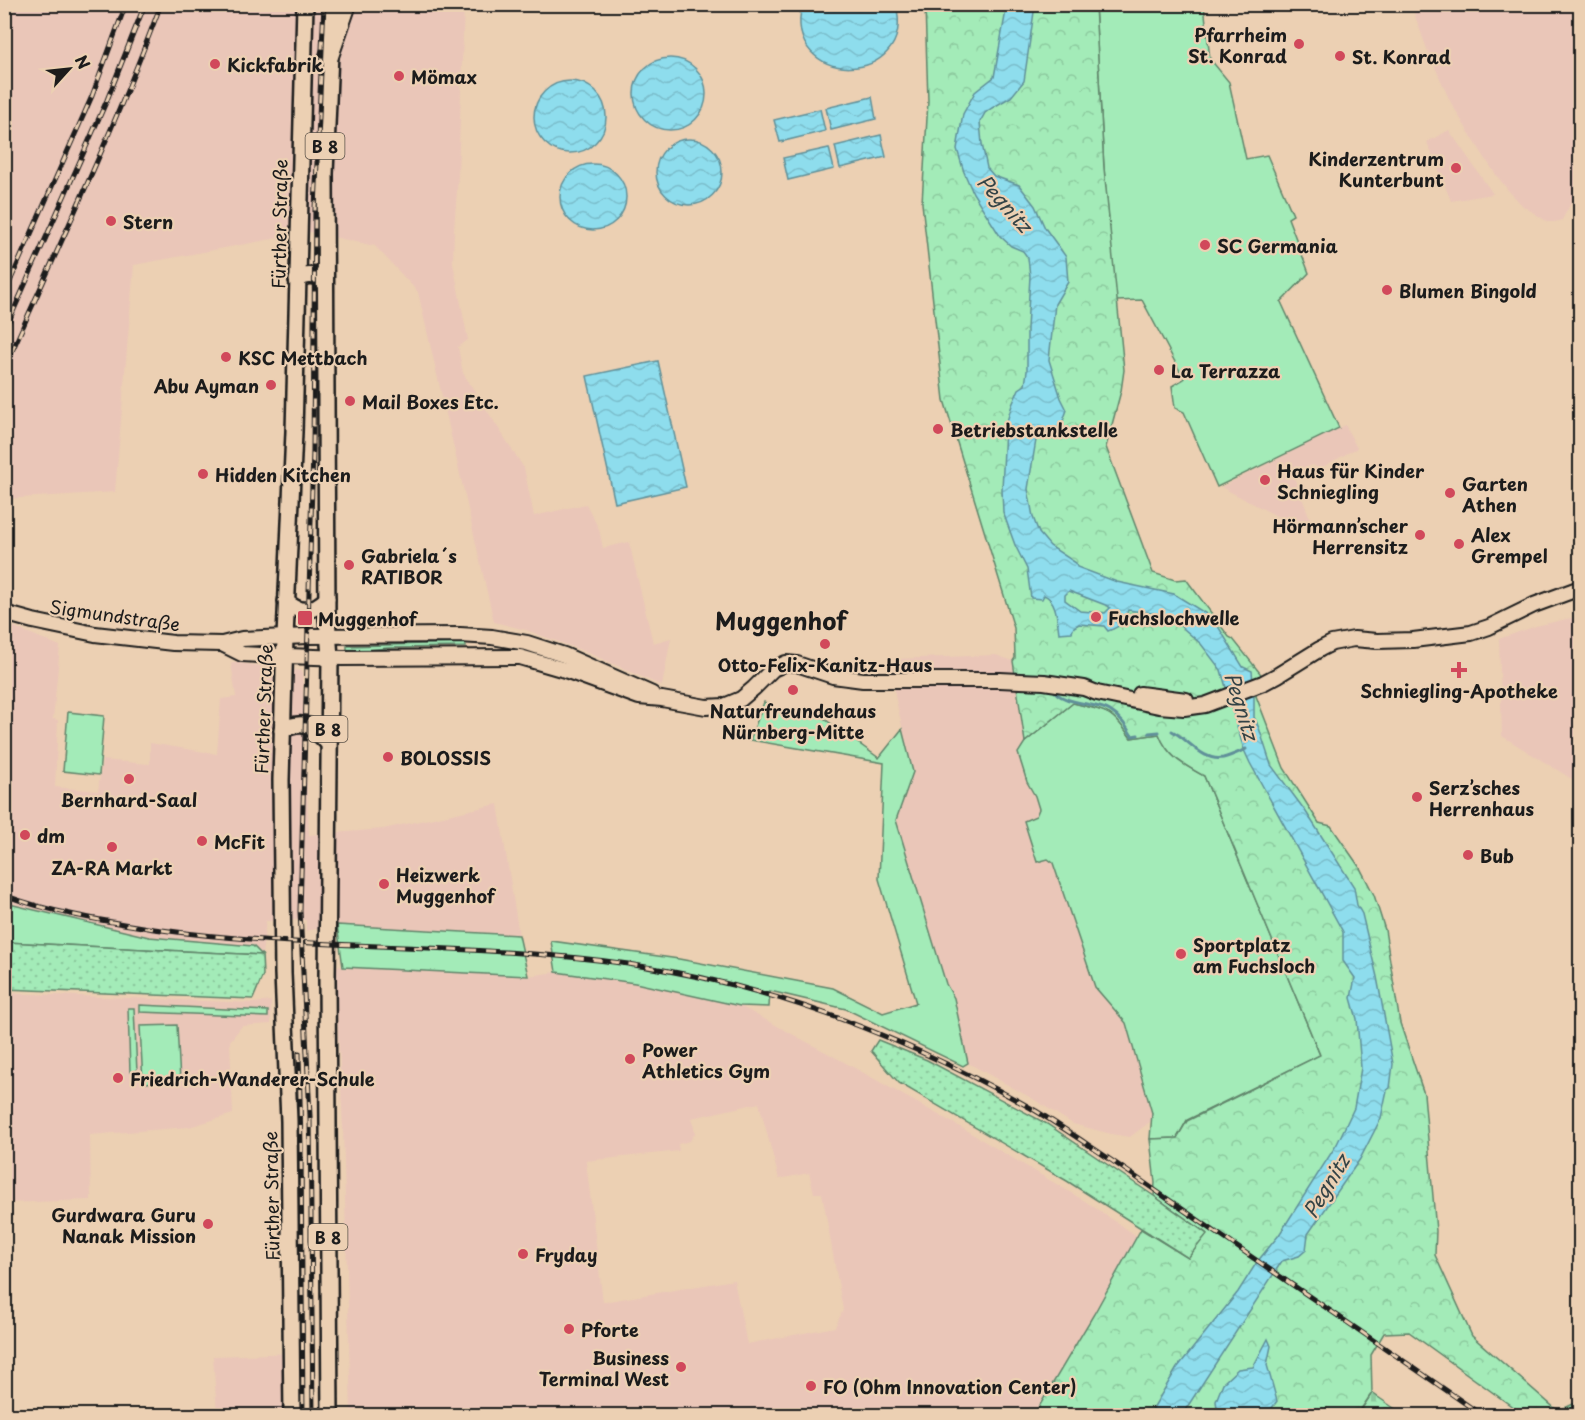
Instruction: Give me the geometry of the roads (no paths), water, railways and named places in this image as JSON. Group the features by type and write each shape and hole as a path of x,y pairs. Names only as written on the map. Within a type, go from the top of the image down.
{"highway":[{"path":"329,56 347,4"}],"main road":[{"name":"Fürther Straße","path":"292,1416 290,1141 281,896 282,730 294,432 305,4"},
{"name":"B 8","path":"330,1416 327,1025 330,657 327,599 324,283 332,4"},
{"path":"299,201 313,209 320,207 325,201"},
{"path":"297,280 304,275 311,275 317,276 324,283"},
{"path":"662,699 706,707 728,705 746,696 773,669 786,663 797,664 833,676 862,680 1022,680 1186,700 1218,699 1278,675 1324,646 1337,642 1354,639 1413,640 1471,633 1526,608 1581,588"},
{"path":"1552,599 1581,598"},
{"path":"286,601 292,607 305,611 319,606 327,599"},
{"name":"Sigmundstraße","path":"4,613 102,635 173,643 222,644 242,639 328,636 469,635 508,639 564,655 662,699"},
{"name":"Sigmundstraße","path":"222,644 242,654 284,656 520,657 565,670 639,697 662,699"},
{"path":"282,730 291,726 306,725 313,728 328,743"}],"water":[{"path":"802,5 896,5 897,32 887,52 870,64 849,68 828,64 811,52 801,33"},
{"name":"Pegnitz","path":"1007,5 1035,5 1024,81 1011,97 985,113 980,122 987,168 994,176 1019,185 1035,206 1045,228 1066,257 1068,282 1055,304 1049,360 1067,410 1057,437 1047,432 1041,434 1036,440 1028,489 1033,517 1039,533 1050,546 1076,563 1077,567 1117,582 1174,594 1213,618 1243,667 1252,671 1254,717 1271,765 1306,812 1354,887 1377,977 1393,1064 1390,1088 1387,1090 1381,1118 1360,1159 1308,1234 1306,1250 1299,1256 1282,1261 1182,1415 1149,1415 1177,1368 1238,1292 1257,1262 1279,1235 1337,1144 1354,1108 1361,1068 1357,1019 1351,998 1355,978 1343,961 1343,932 1250,763 1244,750 1221,670 1201,644 1168,615 1128,610 1121,624 1108,631 1104,626 1079,624 1072,632 1059,633 1052,601 1044,595 1042,599 1031,598 1027,569 1003,512 1002,490 1005,428 1019,389 1025,385 1027,371 1030,276 1028,258 1023,251 1011,246 1000,236 973,193 957,149 963,114 975,92 994,77","holes":["1069,591 1110,608 1105,613 1080,611 1065,600 1065,595"]},
{"path":"670,58 690,64 700,74 706,94 700,114 690,124 670,130 650,124 640,114 634,94 640,74 650,64"},
{"path":"570,81 590,87 600,97 606,117 600,137 590,147 570,153 550,147 540,137 534,117 540,97 550,87"},
{"path":"872,97 876,119 831,130 826,108"},
{"path":"820,109 825,131 780,142 774,120"},
{"path":"881,135 886,157 840,168 835,146"},
{"path":"689,139 702,141 712,149 720,159 722,172 720,185 712,195 702,203 689,205 676,203 666,195 658,185 656,172 658,159 666,149 676,141"},
{"path":"829,148 834,169 788,180 783,158"},
{"path":"593,164 606,166 621,179 626,197 624,210 611,225 593,230 580,228 565,215 560,197 562,184 575,169"},
{"path":"658,361 686,487 615,503 587,376"},
{"path":"1268,1339 1271,1346 1267,1365 1277,1401 1267,1415 1218,1415 1216,1401 1223,1383 1238,1369 1253,1367"}],"waterway":[{"path":"1053,689 1057,694 1071,701 1110,711 1120,719 1132,736 1138,735"},
{"name":"Pegnitz","path":"1172,731 1209,757 1223,758 1246,749"},
{"path":"1149,733 1159,732"}],"railway":[{"path":"4,295 92,96 126,4"},
{"path":"4,332 107,100 145,4"},
{"path":"4,369 105,142 161,4"},
{"path":"313,1416 310,1116 300,911 313,450 315,208 324,4"},
{"path":"4,895 59,912 154,929 213,936 272,941 510,952 628,964 682,973 735,986 839,1018 939,1061 1036,1111 1483,1416"},
{"path":"299,1053 303,1416"}],"place":[{"name":"Pfarrheim St. Konrad","path":"1299,44"},
{"name":"St. Konrad","path":"1340,56"},
{"name":"Kickfabrik","path":"215,64"},
{"name":"Mömax","path":"399,76"},
{"name":"Kinderzentrum Kunterbunt","path":"1456,168"},
{"name":"Stern","path":"111,221"},
{"name":"SC Germania","path":"1205,245"},
{"name":"Blumen Bingold","path":"1387,290"},
{"name":"KSC Mettbach","path":"226,357"},
{"name":"La Terrazza","path":"1159,370"},
{"name":"Abu Ayman","path":"271,385"},
{"name":"Mail Boxes Etc.","path":"350,401"},
{"name":"Betriebstankstelle","path":"938,429"},
{"name":"Hidden Kitchen","path":"203,474"},
{"name":"Haus für Kinder Schniegling","path":"1265,480"},
{"name":"Garten Athen","path":"1450,493"},
{"name":"Hörmann’scher Herrensitz","path":"1420,535"},
{"name":"Alex Grempel","path":"1459,544"},
{"name":"Gabriela´s RATIBOR","path":"349,565"},
{"name":"Fuchslochwelle","path":"1096,617"},
{"name":"Muggenhof","path":"305,618"},
{"name":"Otto-Felix-Kanitz-Haus","path":"825,644"},
{"name":"Schniegling-Apotheke","path":"1459,670"},
{"name":"Naturfreundehaus Nürnberg-Mitte","path":"793,690"},
{"name":"BOLOSSIS","path":"388,757"},
{"name":"Bernhard-Saal","path":"129,779"},
{"name":"Serz’sches Herrenhaus","path":"1417,797"},
{"name":"dm","path":"25,835"},
{"name":"McFit","path":"202,841"},
{"name":"ZA-RA Markt","path":"112,847"},
{"name":"Bub","path":"1468,855"},
{"name":"Heizwerk Muggenhof","path":"384,884"},
{"name":"Sportplatz am Fuchsloch","path":"1181,954"},
{"name":"Power Athletics Gym","path":"630,1059"},
{"name":"Friedrich-Wanderer-Schule","path":"118,1078"},
{"name":"Gurdwara Guru Nanak Mission","path":"208,1224"},
{"name":"Fryday","path":"523,1254"},
{"name":"Pforte","path":"569,1329"},
{"name":"Business Terminal West","path":"681,1367"},
{"name":"FO (Ohm Innovation Center)","path":"811,1386"}],"district":[{"name":"Muggenhof","path":"781,620"}]}
